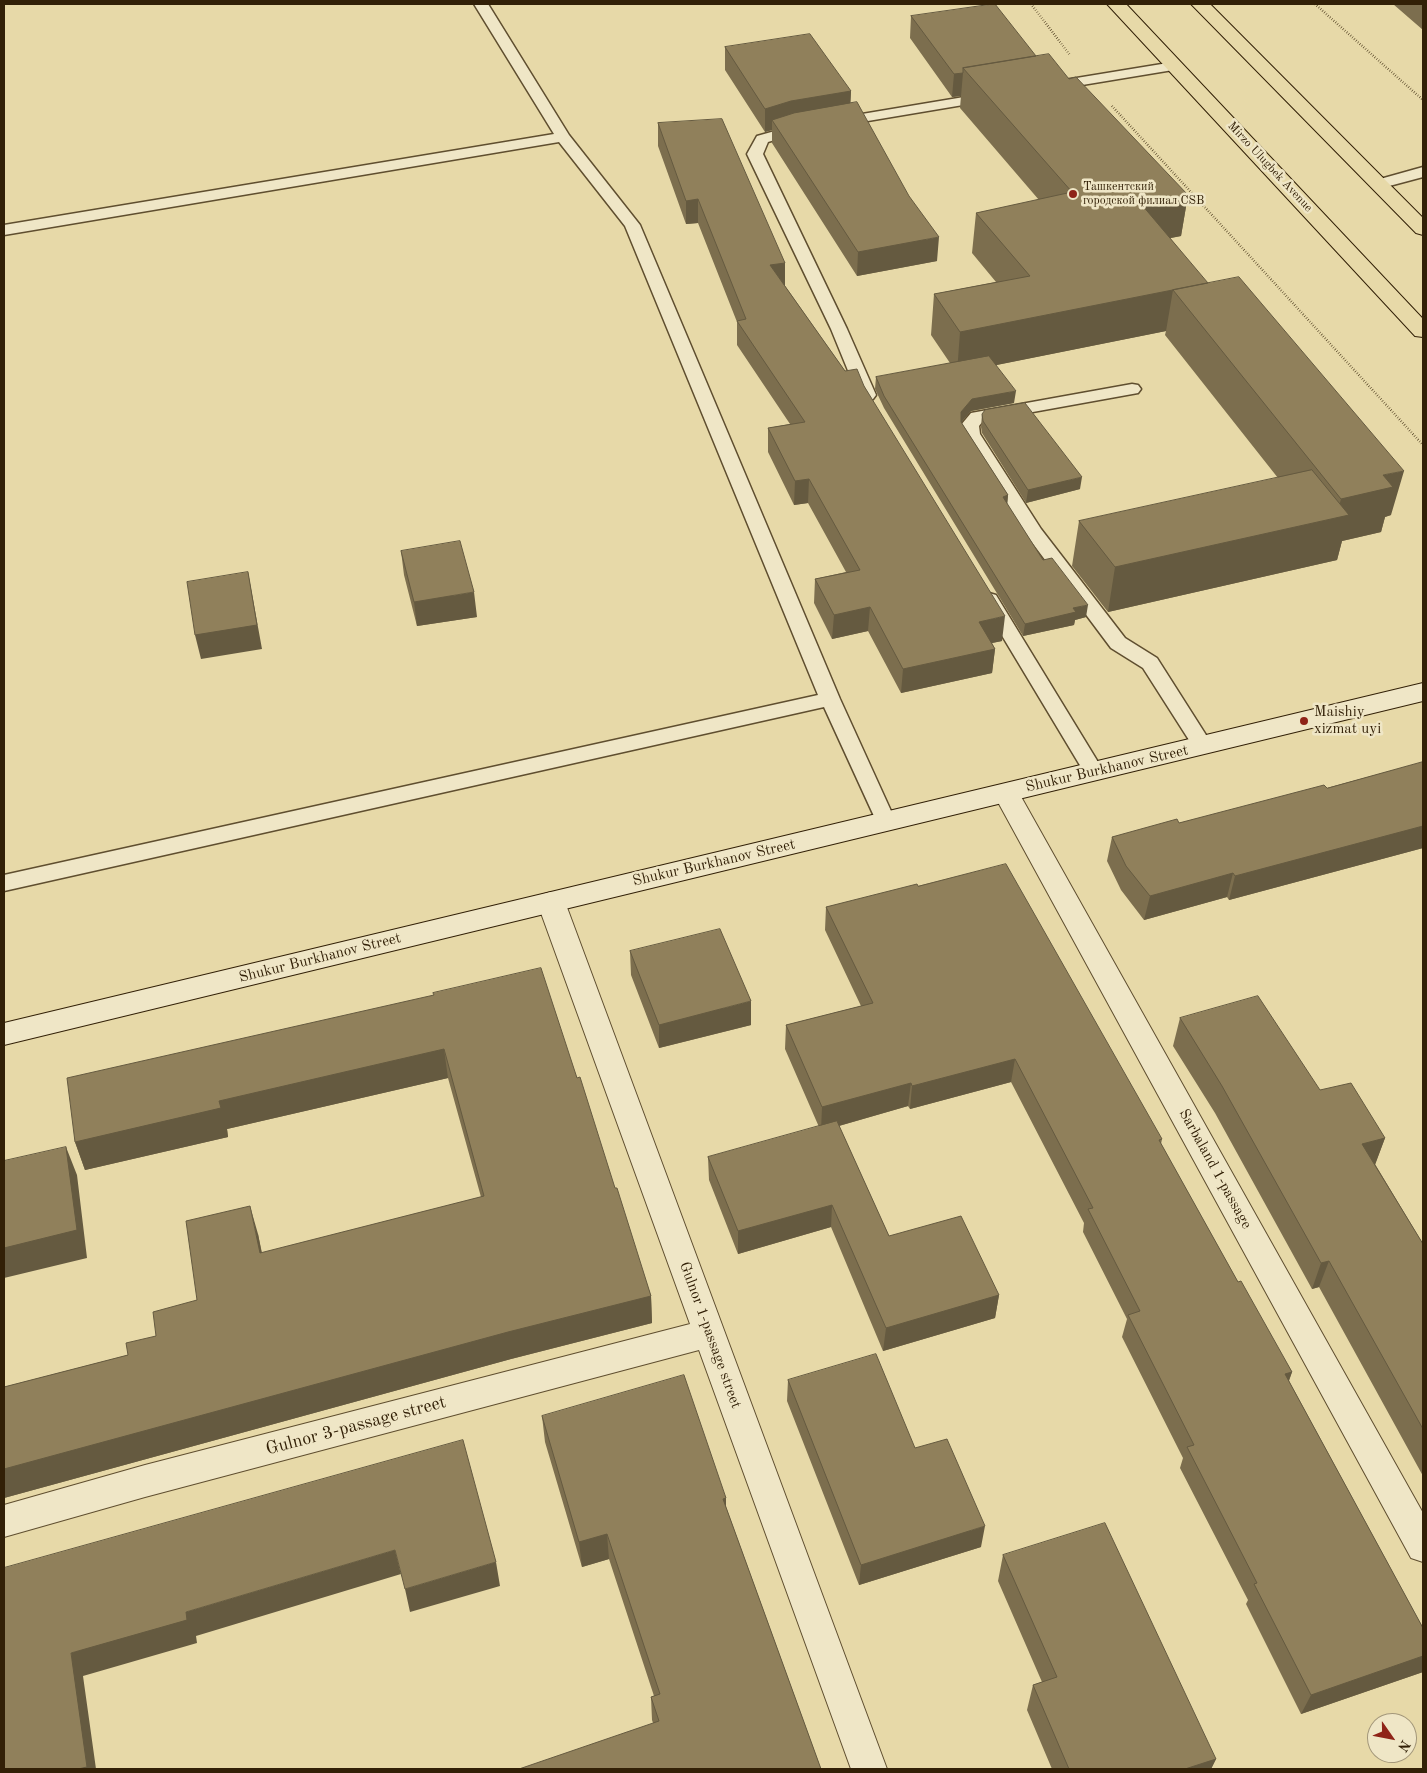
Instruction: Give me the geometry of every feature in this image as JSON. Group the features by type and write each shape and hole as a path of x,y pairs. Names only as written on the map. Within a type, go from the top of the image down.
{"main road":[{"name":"Mirzo Ulugbek Avenue","path":"1116,4 1423,331"},
{"path":"1200,4 1423,229"}],"street":[{"name":"Shukur Burkhanov Street","path":"4,1034 1423,692"},
{"name":"Sarbaland 1-passage","path":"1006,793 1423,1546"},
{"name":"Gulnor 1-passage street","path":"551,902 869,1769"},
{"name":"Gulnor 3-passage street","path":"4,1521 145,1481 710,1333"}],"lane":[{"path":"481,4 564,136 632,225 830,700 886,822"},
{"path":"1040,88 1174,66"},
{"path":"873,408 839,329 755,154 762,139 791,130 1002,95"},
{"path":"4,230 564,136"},
{"path":"1378,184 1423,172"},
{"path":"1132,389 977,417 970,424 971,434 1034,533 1118,643 1150,663 1203,746"},
{"path":"981,586 1094,772"},
{"path":"4,883 830,700"}],"path":[{"path":"1031,4 1088,80 1423,445"},
{"path":"1315,4 1423,100"}],"building":[{"path":"995,4 1036,56 963,68 963,73 954,74 911,16"},
{"path":"810,34 851,91 791,101 765,109 725,47"},
{"path":"1049,54 1069,79 1076,77 1188,195 1142,205 1208,283 960,332 934,294 1030,276 976,213 1072,192 963,68"},
{"path":"857,102 909,196 939,237 858,252 772,120 794,113"},
{"path":"722,119 785,263 770,265 845,371 857,369 864,386 1005,616 979,622 995,649 903,669 870,607 834,615 815,579 860,570 809,479 795,481 768,428 805,422 737,321 746,319 698,199 686,201 658,123"},
{"path":"1239,277 1404,471 1383,475 1393,487 1341,499 1173,290"},
{"path":"989,356 1016,391 972,399 961,412 961,422 1008,495 1003,497 1043,560 1052,558 1088,605 1073,608 1076,612 1025,624 884,396 876,377"},
{"path":"1025,403 1082,477 1028,490 983,421 982,414 985,410"},
{"path":"1312,470 1349,515 1115,567 1079,521"},
{"path":"460,541 474,592 414,602 401,551"},
{"path":"248,572 257,625 195,635 187,582"},
{"path":"1423,762 1423,826 1235,876 1233,873 1150,896 1126,866 1112,837 1177,819 1179,823 1324,785 1327,788"},
{"path":"1006,864 1162,1139 1159,1140 1238,1282 1241,1281 1292,1372 1285,1374 1423,1628 1423,1656 1311,1695 1254,1584 1257,1583 1187,1447 1194,1445 1128,1315 1140,1311 1088,1209 1093,1208 1015,1059 912,1086 911,1083 822,1107 786,1025 873,1003 826,907"},
{"path":"720,929 751,1001 659,1025 630,951"},
{"path":"541,968 577,1078 580,1077 651,1296 508,1332 4,1469 4,1387 128,1355 126,1343 156,1336 153,1312 197,1300 186,1221 250,1206 260,1253 484,1196 444,1049 219,1101 221,1108 75,1142 67,1078 434,995 433,993"},
{"path":"1258,996 1320,1090 1351,1083 1385,1138 1362,1144 1423,1244 1423,1429 1329,1261 1321,1263 1222,1086 1180,1018"},
{"path":"837,1121 889,1236 961,1216 999,1295 886,1328 832,1205 738,1231 708,1157"},
{"path":"66,1147 77,1230 4,1248 4,1161"},
{"path":"876,1354 915,1448 947,1439 985,1526 861,1565 788,1380"},
{"path":"684,1375 726,1498 723,1499 821,1769 519,1769 659,1721 651,1697 660,1694 607,1534 579,1542 542,1416"},
{"path":"463,1440 496,1562 405,1589 395,1550 186,1612 187,1620 71,1653 87,1767 78,1769 4,1769 4,1568"},
{"path":"1105,1523 1216,1759 1185,1769 1069,1769 1033,1685 1057,1677 1003,1555"}],"place":[{"name":"Ташкентский городской филиал CSB","path":"1073,194"},
{"name":"Maishiy xizmat uyi","path":"1304,721"}]}
